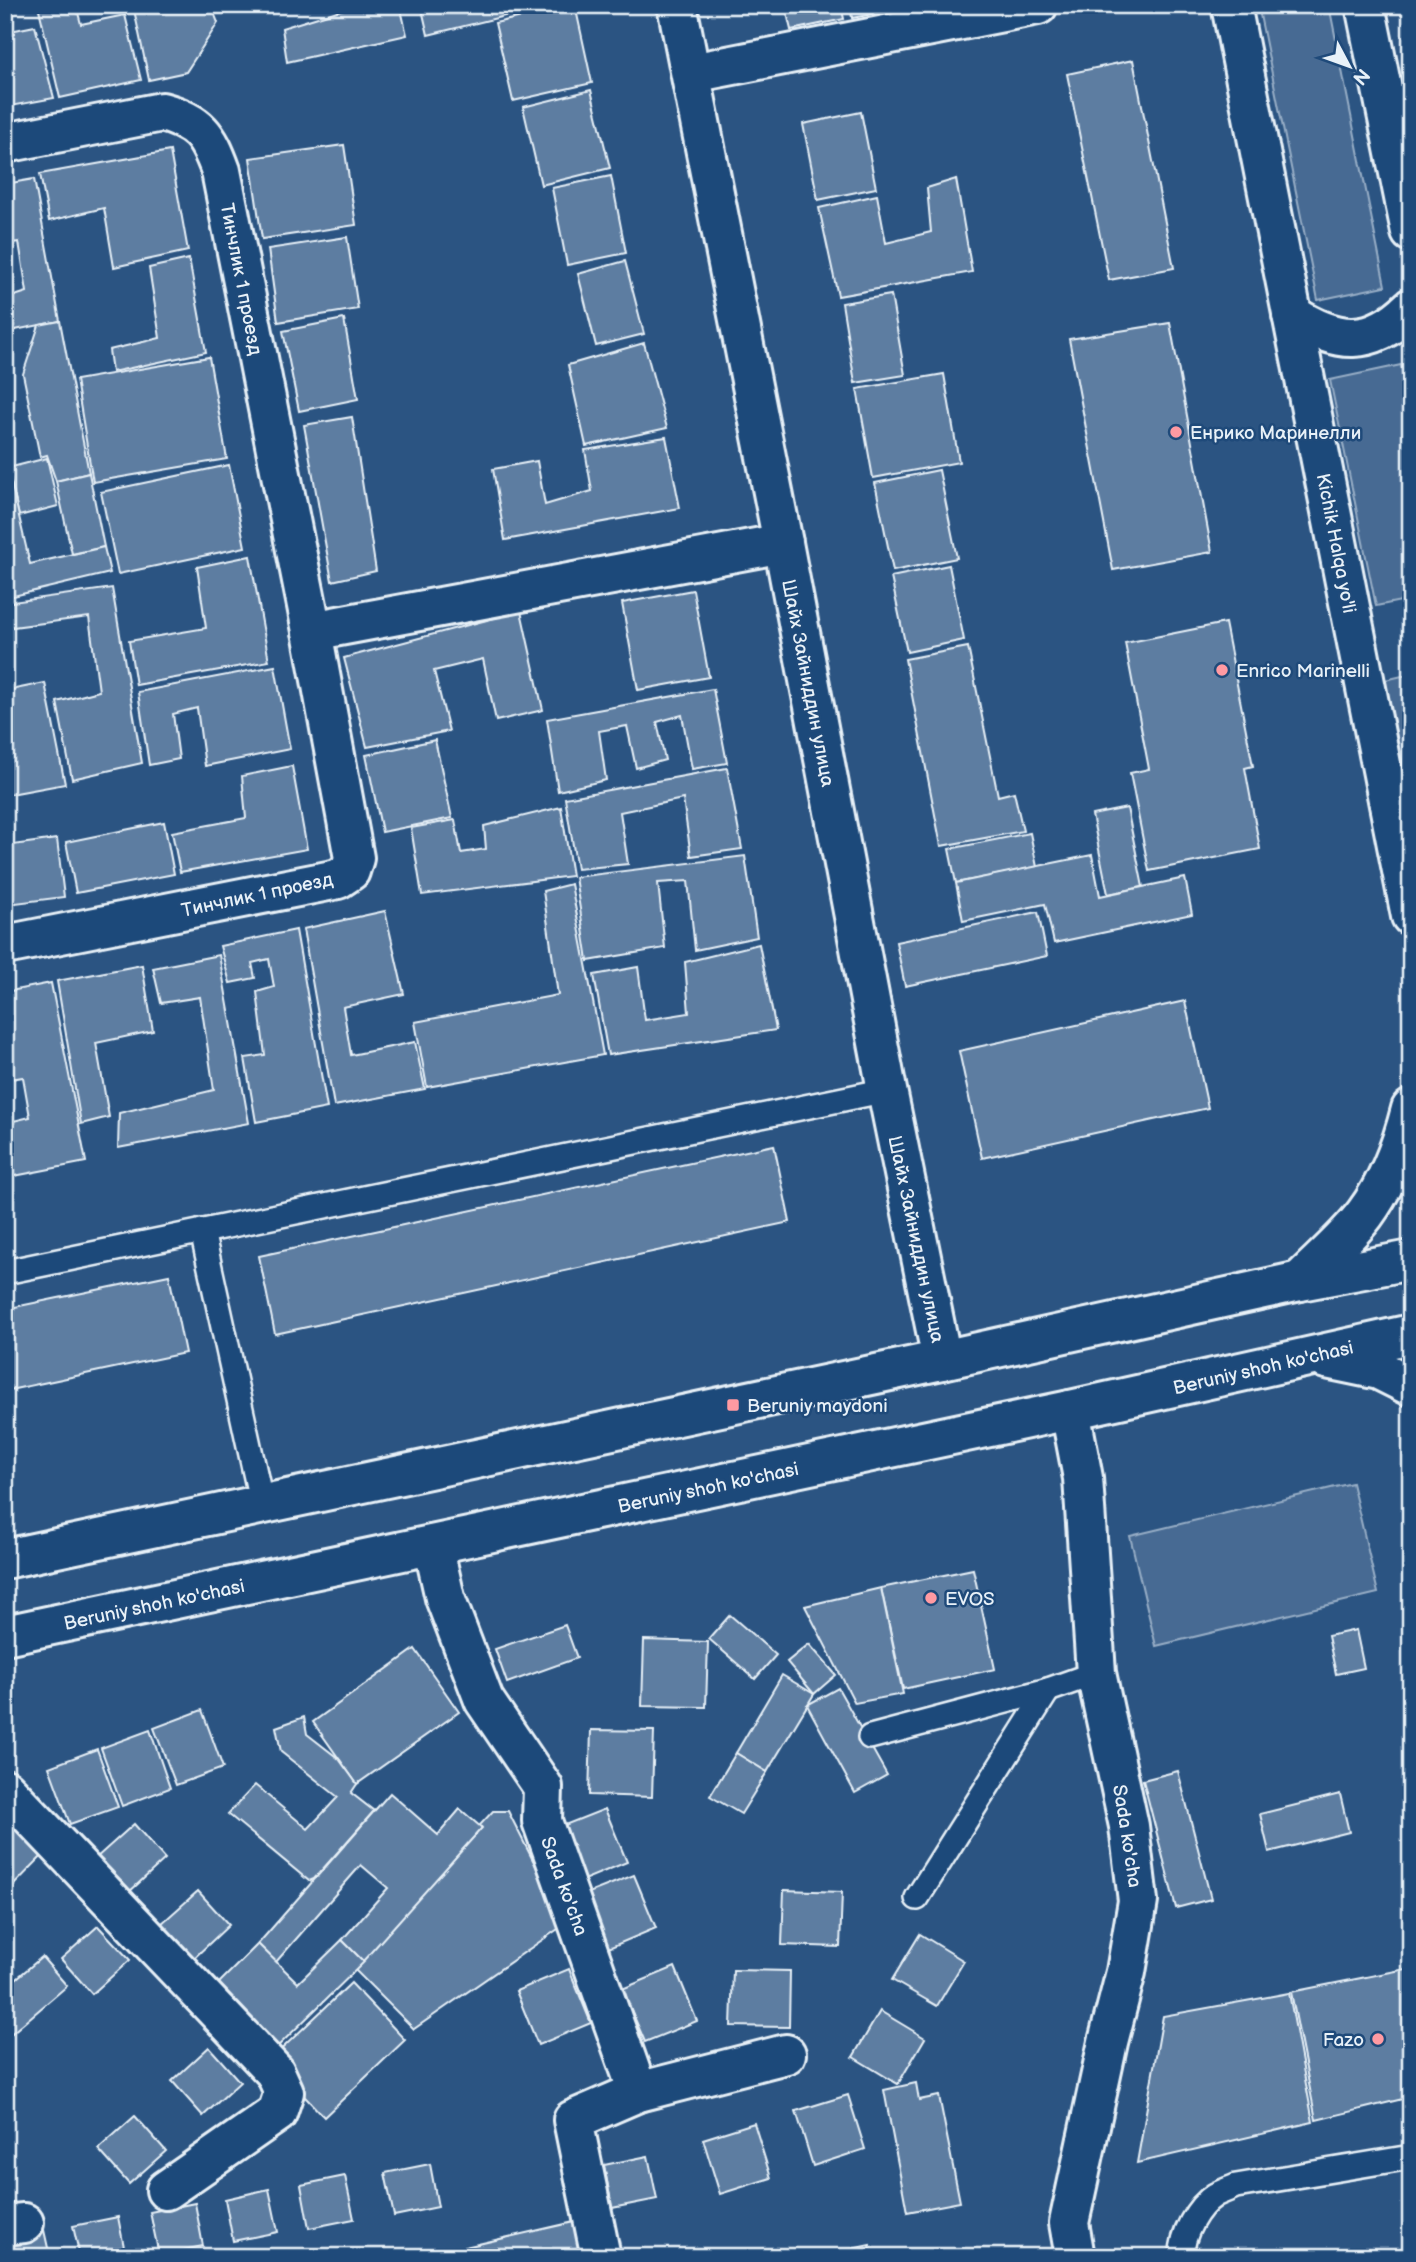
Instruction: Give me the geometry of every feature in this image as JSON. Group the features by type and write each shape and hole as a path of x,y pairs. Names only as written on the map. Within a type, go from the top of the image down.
{"main road":[{"name":"Шайх Зайниддин улица","path":"677,5 887,1090 942,1360"},
{"path":"692,73 1038,5"},
{"name":"Kichik Halqa yo'li","path":"1231,5 1411,916"},
{"path":"1365,5 1411,232"},
{"name":"Тинчлик 1 проезд","path":"5,143 162,112 183,118 199,130 212,147 223,184 354,858 350,871 338,878 5,945"},
{"path":"1292,315 1328,334 1365,337 1383,330 1411,308"},
{"path":"312,631 783,543"},
{"path":"1300,1280 1365,1214 1383,1184 1404,1136 1411,1109"},
{"path":"5,1559 942,1360 1300,1280 1411,1260"},
{"name":"Beruniy shoh ko'chasi","path":"5,1635 1070,1410 1411,1334"},
{"path":"1310,1357 1379,1370 1411,1386"},
{"name":"Sada ko'cha","path":"1070,1410 1083,1478 1096,1673 1129,1826 1138,1901 1126,1972 1069,2223 1076,2257"},
{"name":"Sada ko'cha","path":"433,1545 445,1598 485,1700 543,1787 542,1821 638,2092"},
{"path":"5,1789 275,2072 284,2092 277,2113 166,2190"},
{"path":"601,2257 573,2120 638,2092 786,2054"}],"lane":[{"path":"5,1272 887,1090"},
{"path":"202,1231 262,1505"},
{"path":"870,1737 1048,1690 1096,1673"},
{"path":"917,1898 1048,1690"},
{"path":"1182,2257 1187,2231 1199,2212 1214,2196 1236,2186 1411,2157"}],"shaded area":[{"path":"1258,5 1329,5 1385,286 1318,300"},
{"path":"1401,365 1411,411 1411,599 1376,606 1330,380"},
{"path":"1411,674 1411,805 1385,680"},
{"path":"1352,1483 1378,1593 1156,1646 1130,1536"}],"building":[{"path":"38,5 76,5 81,24 125,15 141,80 60,98"},
{"path":"133,5 211,5 218,23 186,72 149,80"},
{"path":"357,5 400,5 407,35 287,62 282,28"},
{"path":"421,5 549,5 428,35"},
{"path":"575,5 592,83 513,101 495,23"},
{"path":"785,5 841,5 844,19 791,30"},
{"path":"850,5 913,5 913,6 852,18"},
{"path":"35,26 54,98 5,107 5,32"},
{"path":"1133,60 1174,268 1109,280 1067,74"},
{"path":"591,90 610,168 541,185 523,107"},
{"path":"861,112 876,188 818,200 803,124"},
{"path":"344,145 356,225 262,239 250,158"},
{"path":"170,151 188,251 114,267 104,208 49,221 40,174"},
{"path":"611,176 626,253 567,265 552,188"},
{"path":"34,179 60,321 5,332 5,299 27,292 19,242 5,244 5,184"},
{"path":"956,179 972,272 838,296 819,208 877,195 886,243 931,232 927,188"},
{"path":"347,237 358,309 278,322 268,249"},
{"path":"189,259 206,352 112,372 109,350 160,338 149,268"},
{"path":"625,261 644,334 596,346 578,274"},
{"path":"891,295 905,375 855,383 842,303"},
{"path":"344,319 358,399 299,411 283,331"},
{"path":"60,321 89,473 56,481 47,455 40,457 23,374 39,325"},
{"path":"1170,323 1212,552 1113,570 1069,339"},
{"path":"644,343 667,428 586,446 568,365"},
{"path":"209,357 227,459 93,482 76,380"},
{"path":"944,374 959,462 873,478 857,389"},
{"path":"352,417 376,571 332,581 304,425"},
{"path":"666,437 680,508 505,540 493,469 537,461 545,505 592,491 585,450"},
{"path":"47,458 58,506 19,516 8,468"},
{"path":"229,465 245,547 118,574 101,492"},
{"path":"939,470 957,558 893,571 875,483"},
{"path":"89,473 104,547 72,554 56,481"},
{"path":"12,486 30,564 104,547 110,573 5,598 5,488"},
{"path":"250,556 269,661 136,685 129,641 206,628 197,567"},
{"path":"949,565 964,640 907,652 891,577"},
{"path":"112,588 142,763 72,779 57,702 99,691 89,617 5,628 5,603"},
{"path":"693,590 709,677 638,690 622,603"},
{"path":"521,611 543,710 496,721 483,659 434,671 449,731 367,747 344,658"},
{"path":"1225,623 1253,766 1245,768 1260,849 1149,871 1130,773 1149,769 1125,643"},
{"path":"968,647 998,796 1014,792 1023,831 941,846 905,659"},
{"path":"275,666 290,749 205,766 197,708 173,714 179,759 149,765 138,692"},
{"path":"45,683 65,784 5,795 5,691"},
{"path":"713,689 727,763 692,769 682,715 657,722 665,760 636,768 627,726 599,731 606,780 558,791 547,719"},
{"path":"435,740 452,818 382,832 366,755"},
{"path":"292,766 307,849 180,872 172,832 246,818 242,776"},
{"path":"727,768 742,849 691,856 683,799 620,812 628,864 577,869 565,798"},
{"path":"561,807 572,876 422,895 411,828 455,820 461,853 486,849 484,826"},
{"path":"1127,808 1143,887 1108,894 1092,815"},
{"path":"164,822 174,874 76,893 66,842"},
{"path":"1030,833 1037,867 956,883 949,849"},
{"path":"57,839 64,897 8,904 5,846"},
{"path":"1092,855 1100,896 1185,878 1192,914 1054,943 1045,904 963,921 956,883"},
{"path":"745,856 757,937 695,950 688,881 658,883 665,948 588,961 575,877"},
{"path":"571,884 603,1055 427,1087 415,1022 558,995 543,891"},
{"path":"385,911 404,994 343,1007 351,1055 415,1042 425,1089 334,1106 303,929"},
{"path":"1038,912 1047,956 905,986 896,942"},
{"path":"296,930 327,1108 256,1122 245,1058 265,1055 257,992 274,987 269,959 252,963 255,978 230,983 220,946"},
{"path":"759,944 776,1030 608,1055 594,975 638,967 645,1020 689,1013 685,962"},
{"path":"219,955 249,1123 118,1148 119,1113 214,1090 200,997 161,1003 153,968"},
{"path":"142,965 153,1031 96,1043 109,1117 81,1124 57,981"},
{"path":"51,983 86,1162 9,1177 5,1155 5,1123 30,1117 23,1077 5,1080 5,992"},
{"path":"1185,1001 1208,1108 982,1158 959,1051"},
{"path":"774,1145 790,1222 275,1334 259,1256"},
{"path":"169,1275 185,1353 5,1391 5,1309"},
{"path":"973,1569 995,1669 903,1689 881,1588"},
{"path":"881,1588 903,1694 855,1703 805,1606"},
{"path":"730,1615 776,1655 755,1679 709,1639"},
{"path":"565,1625 577,1658 507,1683 495,1649"},
{"path":"1356,1630 1364,1668 1336,1674 1328,1636"},
{"path":"644,1640 708,1642 706,1707 642,1706"},
{"path":"809,1644 836,1675 814,1694 787,1662"},
{"path":"415,1649 459,1712 357,1784 313,1722"},
{"path":"782,1675 814,1694 767,1772 736,1753"},
{"path":"838,1688 887,1775 855,1793 807,1705"},
{"path":"202,1710 223,1768 176,1785 154,1728"},
{"path":"304,1717 307,1734 339,1759 357,1784 351,1793 374,1811 314,1879 309,1881 228,1814 255,1785 308,1829 338,1797 281,1752 276,1727"},
{"path":"150,1730 170,1788 122,1806 101,1748"},
{"path":"591,1730 654,1731 652,1797 589,1795"},
{"path":"97,1749 118,1807 70,1824 49,1767"},
{"path":"736,1753 767,1772 741,1814 710,1796"},
{"path":"1178,1771 1211,1899 1176,1908 1143,1780"},
{"path":"390,1793 438,1835 460,1809 482,1828 364,1962 342,1940 388,1888 361,1865 276,1962 258,1944"},
{"path":"1340,1794 1349,1832 1269,1852 1260,1814"},
{"path":"605,1809 627,1862 574,1884 552,1830"},
{"path":"5,1811 47,1851 5,1894"},
{"path":"493,1811 508,1811 540,1874 561,1927 414,2029 355,1970 482,1828 480,1825"},
{"path":"134,1824 165,1859 128,1893 96,1858"},
{"path":"634,1875 656,1928 604,1950 581,1896"},
{"path":"784,1890 842,1892 840,1947 782,1945"},
{"path":"198,1891 229,1925 193,1959 161,1924"},
{"path":"98,1926 130,1960 92,1994 61,1959"},
{"path":"920,1934 964,1961 937,2006 892,1980"},
{"path":"342,1940 364,1962 270,2054 209,1993 258,1944 298,1983"},
{"path":"42,1957 67,1986 5,2039 5,1988"},
{"path":"675,1967 697,2021 645,2042 622,1989"},
{"path":"1411,1968 1411,2097 1316,2120 1291,1992"},
{"path":"569,1969 591,2023 538,2045 516,1991"},
{"path":"733,1970 790,1971 789,2027 731,2026"},
{"path":"351,1983 405,2040 324,2117 270,2060"},
{"path":"1289,1993 1313,2122 1137,2163 1163,2016"},
{"path":"880,2011 925,2038 898,2084 853,2057"},
{"path":"209,2047 240,2082 203,2116 172,2081"},
{"path":"916,2083 919,2100 939,2096 960,2202 907,2212 884,2090"},
{"path":"848,2095 865,2149 813,2166 796,2111"},
{"path":"135,2116 166,2151 129,2184 98,2149"},
{"path":"754,2123 771,2178 720,2194 703,2139"},
{"path":"648,2156 657,2199 612,2208 604,2165"},
{"path":"430,2164 438,2207 394,2216 385,2173"},
{"path":"345,2176 354,2219 309,2228 301,2185"},
{"path":"269,2189 278,2232 233,2241 225,2199"},
{"path":"195,2203 203,2246 159,2255 150,2212"},
{"path":"118,2217 126,2257 80,2257 73,2226"},
{"path":"587,2219 594,2253 576,2257 426,2256"},
{"path":"44,2230 50,2257 5,2257 5,2238"},
{"path":"870,2245 872,2257 815,2257"},
{"path":"1315,2250 1317,2257 1278,2257"}],"place":[{"name":"Енрико Маринелли","path":"1176,432"},
{"name":"Enrico Marinelli","path":"1222,670"},
{"name":"Beruniy maydoni","path":"733,1405"},
{"name":"EVOS","path":"931,1598"},
{"name":"Fazo","path":"1378,2039"}]}
